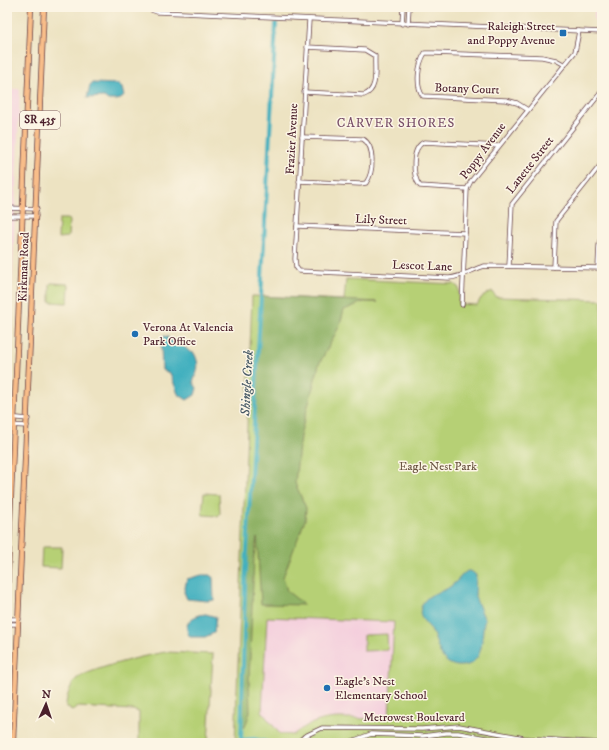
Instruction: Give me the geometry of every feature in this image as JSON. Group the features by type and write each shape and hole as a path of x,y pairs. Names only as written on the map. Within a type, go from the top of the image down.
{"main road":[{"name":"Kirkman Road","path":"7,596 9,516 15,426 32,7"},
{"name":"Kirkman Road","path":"13,743 37,209 44,7"}],"street":[{"path":"143,7 157,12 602,32"},
{"path":"402,24 403,7"},
{"path":"408,24 409,7"},
{"name":"Frazier Avenue","path":"295,259 309,20"},
{"name":"Poppy Avenue","path":"462,305 467,189 471,181 575,52 579,31"},
{"path":"304,92 364,95 372,91 374,87 375,56 370,52 365,50 307,47"},
{"name":"Botany Court","path":"528,110 517,102 506,100 423,96 419,90 420,60 425,53 433,53 542,57 556,60 565,65"},
{"name":"Lanette Street","path":"509,266 512,204 602,91"},
{"path":"299,181 360,184 366,182 371,177 372,148 368,142 363,139 302,137"},
{"path":"467,189 420,186 415,179 415,152 419,145 424,142 499,146"},
{"path":"554,266 556,221 602,163"},
{"path":"7,208 37,209"},
{"path":"7,216 36,216"},
{"name":"Lily Street","path":"296,226 464,233"},
{"path":"600,268 599,245 602,233"},
{"name":"Lescot Lane","path":"295,259 296,267 299,271 304,272 449,278 463,276 477,268 554,266 600,268"},
{"path":"7,417 28,419"},
{"path":"7,425 27,426"},
{"path":"7,619 18,622"},
{"path":"7,624 18,622"},
{"name":"Metrowest Boulevard","path":"297,743 305,736 322,728 376,727 422,729 459,726 497,734 558,741"},
{"path":"376,727 377,734"},
{"name":"Metrowest Boulevard","path":"347,743 360,737 377,734 423,736 458,733 515,742 558,741 602,743"},
{"path":"495,740 497,734"},
{"path":"305,736 310,743"},
{"path":"300,739 304,743"}],"shaded area":[{"path":"594,7 602,7 602,21 594,20"},
{"path":"7,89 20,89 7,408"},
{"name":"Eagle's Nest Elementary School","path":"266,617 394,622 389,719 325,718 303,727 292,735 280,734 262,712"}],"green space":[{"path":"59,219 68,219 69,221 68,237 58,238"},
{"name":"Eagle Nest Park","path":"346,279 454,284 459,288 459,304 477,305 481,298 492,291 496,297 602,300 602,743 235,743 252,296 344,300","holes":["267,617 394,622 389,719 327,719 305,727 293,735 280,734 262,712"]},
{"path":"51,283 68,284 67,303 50,302"},
{"path":"261,296 378,302 363,302 344,310 339,327 319,364 300,436 295,483 306,508 305,520 283,577 287,591 304,605 261,604 257,538 254,557 249,681 250,712 245,727 241,727 245,586"},
{"path":"204,493 219,494 220,514 218,516 203,515"},
{"path":"42,547 62,547 61,568 41,567"},
{"path":"387,634 388,650 364,651 364,635"},
{"path":"166,652 213,654 208,743 139,743 139,712 133,710 78,707 72,711 66,706 71,685 81,676 118,663"}],"water":[{"path":"92,83 119,84 122,88 124,96 121,99 114,100 108,100 104,97 87,98 90,85"},
{"path":"164,336 168,337 168,340 180,343 190,352 194,353 196,357 198,368 193,382 197,388 195,395 187,400 178,394 170,373 162,370 161,345"},
{"path":"467,571 471,571 476,575 475,597 485,620 482,644 478,655 470,664 466,666 458,666 447,662 440,654 432,632 420,613 426,599 448,588"},
{"path":"202,575 211,575 213,578 214,600 208,601 187,599 184,592 187,579"},
{"path":"206,614 216,617 214,633 205,637 190,637 187,628 190,621 197,616"}],"waterway":[{"name":"Shingle Creek","path":"241,743 245,586 276,24"},
{"path":"241,740 254,739 270,743"}],"place":[{"name":"Raleigh Street and Poppy Avenue","path":"563,33"},
{"name":"Verona At Valencia Park Office","path":"135,334"},
{"name":"Eagle's Nest Elementary School","path":"327,688"}],"district":[{"name":"CARVER SHORES","path":"396,123"}]}
